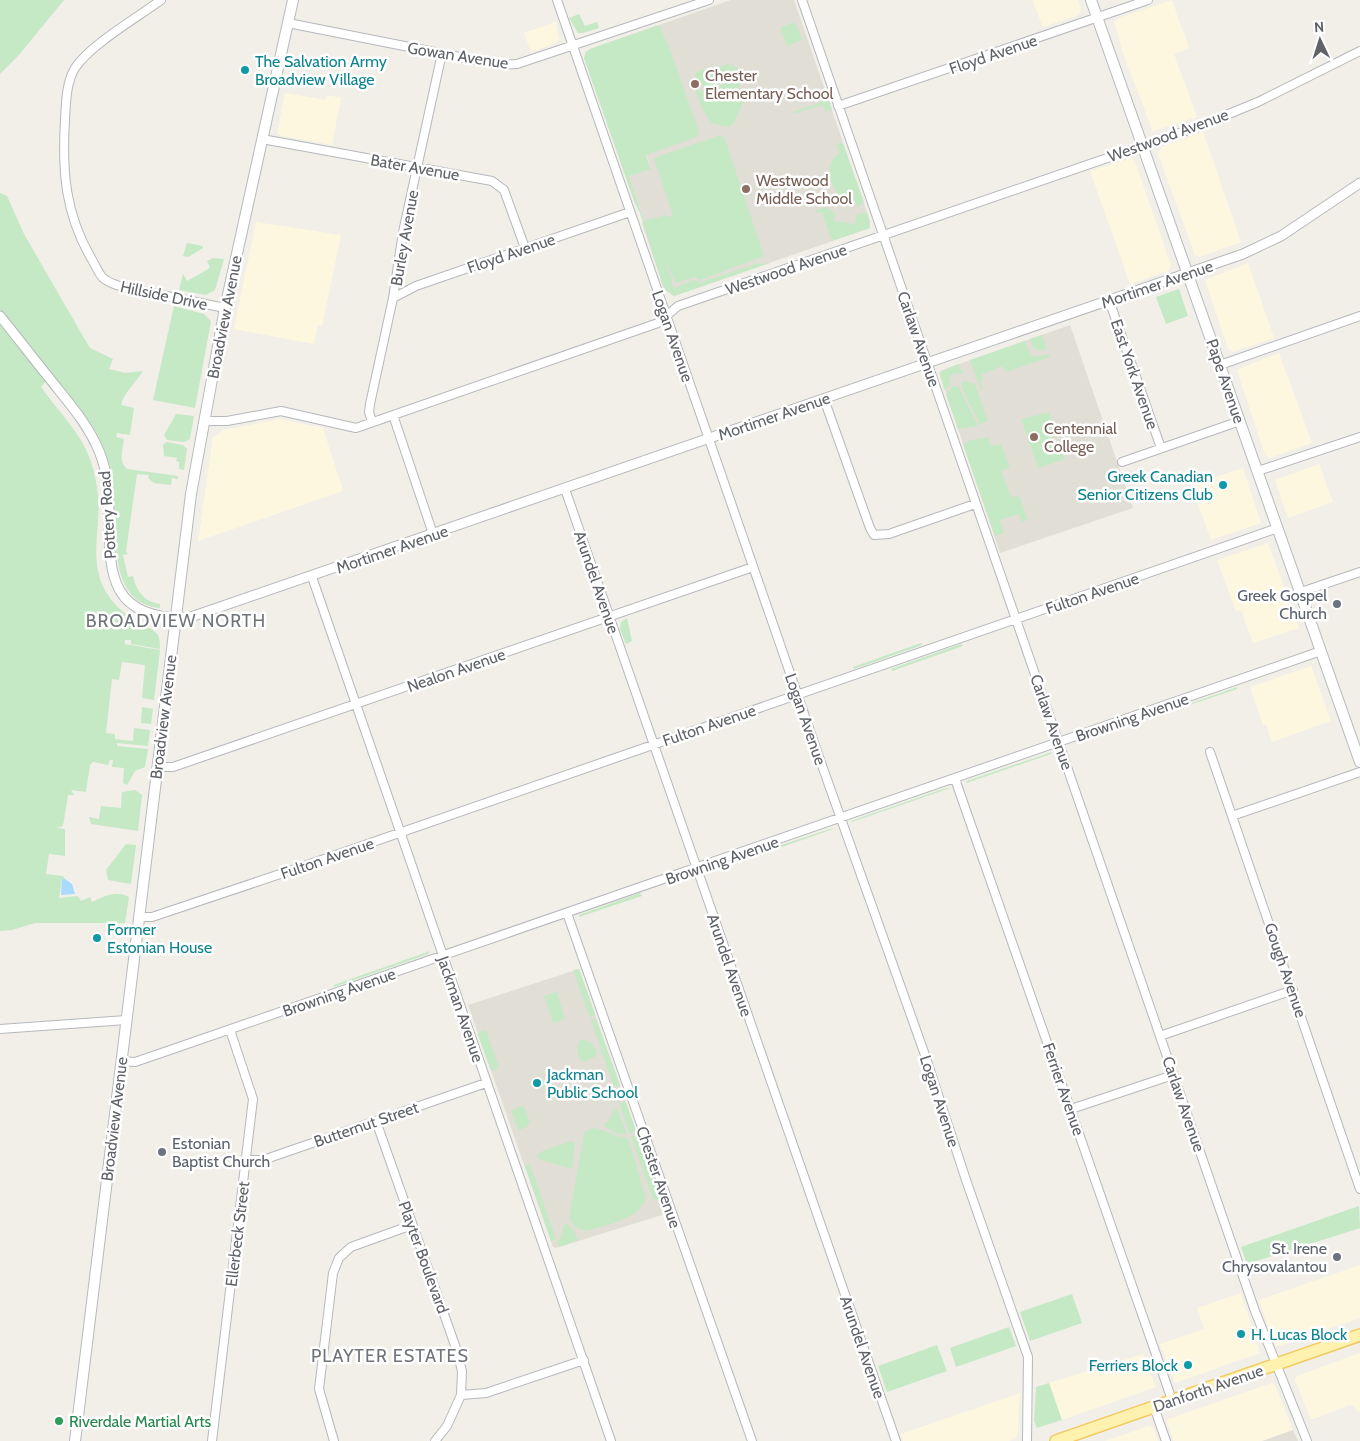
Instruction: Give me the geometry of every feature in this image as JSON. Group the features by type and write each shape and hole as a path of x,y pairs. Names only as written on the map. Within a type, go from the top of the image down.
{"main road":[{"name":"Broadview Avenue","path":"75,1441 191,494 225,308 293,0"},
{"name":"Pape Avenue","path":"1091,0 1360,762"},
{"name":"Danforth Avenue","path":"1056,1441 1360,1335"}],"street":[{"name":"Hillside Drive","path":"161,0 92,50 74,70 67,98 63,163 65,184 70,207 85,248 103,277 114,285 225,308"},
{"name":"Logan Avenue","path":"557,0 840,819 925,1055 1028,1358 1027,1441"},
{"name":"Gowan Avenue","path":"288,23 500,65 517,64 709,0"},
{"name":"Carlaw Avenue","path":"802,0 1173,1075 1276,1365 1307,1441"},
{"name":"Floyd Avenue","path":"838,106 1148,0"},
{"name":"Westwood Avenue","path":"204,421 227,421 281,411 351,428 372,422 650,325 667,316 678,306 1197,127 1258,102 1360,51"},
{"name":"Burley Avenue","path":"372,422 369,412 370,404 393,298 397,264 442,53"},
{"name":"Bater Avenue","path":"262,139 492,181 499,185 507,196 525,248"},
{"name":"Mortimer Avenue","path":"175,619 188,618 312,577 1259,247 1289,231 1360,183"},
{"name":"Floyd Avenue","path":"393,298 416,286 630,212"},
{"name":"East York Avenue","path":"1109,300 1161,448"},
{"name":"Pottery Road","path":"0,316 80,417 100,451 107,479 110,508 109,553 114,580 124,596 141,612 162,618 175,619"},
{"path":"1220,365 1360,316"},
{"path":"824,399 874,535 883,536 976,504"},
{"path":"393,414 434,534"},
{"path":"1122,462 1240,421"},
{"path":"1258,472 1360,437"},
{"name":"Arundel Avenue","path":"565,488 896,1441"},
{"name":"Fulton Avenue","path":"139,917 152,917 400,833 1278,528"},
{"name":"Nealon Avenue","path":"157,767 173,767 753,567"},
{"path":"1301,592 1360,572"},
{"name":"Jackman Avenue","path":"312,577 486,1083 584,1360 610,1441"},
{"name":"Browning Avenue","path":"121,1061 135,1062 230,1030 1321,651"},
{"name":"Gough Avenue","path":"1210,752 1360,1189"},
{"path":"1232,816 1360,772"},
{"name":"Ferrier Avenue","path":"955,779 1172,1400"},
{"name":"Chester Avenue","path":"567,913 751,1437"},
{"path":"1160,1036 1292,990"},
{"path":"0,1030 126,1020"},
{"name":"Ellerbeck Street","path":"212,1441 253,1099 230,1030"},
{"path":"1071,1109 1173,1075"},
{"name":"Butternut Street","path":"246,1160 263,1160 486,1083"},
{"name":"Playter Boulevard","path":"376,1121 457,1351 462,1371 461,1395"},
{"path":"334,1441 319,1389 333,1273 339,1258 351,1247 412,1225"},
{"path":"435,1441 447,1426 461,1395 486,1393 584,1360"},
{"path":"1154,1407 1166,1441"}],"shaded area":[{"name":"Westwood Middle School","path":"731,0 794,0 870,221 870,228 674,296 664,289 629,176 651,168 636,124 590,49"},
{"path":"1032,0 1078,0 1081,8 1080,13 1043,27"},
{"path":"1172,0 1189,48 1174,54 1197,117 1153,131 1126,62 1114,22 1121,17"},
{"path":"556,22 559,40 556,43 531,52 524,33"},
{"path":"285,93 326,100 327,95 341,98 332,145 282,136 277,133"},
{"path":"1203,132 1241,242 1200,257 1195,255 1158,154 1162,147"},
{"path":"1132,158 1171,265 1168,271 1130,284 1090,171"},
{"path":"256,222 341,235 322,326 318,325 314,344 234,329"},
{"path":"1248,263 1274,338 1232,352 1228,349 1205,280"},
{"name":"Centennial College","path":"1070,325 1133,508 1000,553 939,373 942,370"},
{"path":"1279,353 1312,443 1270,458 1265,455 1237,370"},
{"path":"280,419 323,428 343,491 198,541 213,437 224,430"},
{"path":"1319,464 1333,502 1288,518 1275,480"},
{"path":"1243,468 1261,523 1211,540 1191,485"},
{"path":"1268,543 1299,628 1253,643 1241,610 1236,611 1217,560"},
{"path":"1311,666 1331,721 1272,742 1266,725 1263,725 1250,687"},
{"path":"579,969 665,1214 556,1248 553,1247 468,1005"},
{"path":"1360,1265 1360,1318 1283,1345 1275,1346 1259,1300"},
{"path":"1241,1293 1260,1353 1175,1383 1160,1344 1204,1329 1197,1308"},
{"path":"1360,1353 1360,1411 1358,1412 1354,1406 1349,1405 1311,1420 1295,1380 1297,1376"},
{"path":"1143,1354 1156,1387 1062,1420 1049,1383"},
{"path":"1272,1383 1275,1385 1293,1430 1262,1441 1174,1441 1167,1423 1168,1419"},
{"path":"1020,1393 1017,1437 1015,1439 1008,1441 903,1441 901,1434"},
{"path":"1149,1426 1153,1428 1158,1441 1105,1441"},
{"path":"1293,1430 1298,1441 1262,1441"}],"green space":[{"path":"0,0 64,0 18,56 0,74"},
{"path":"579,14 585,26 597,22 599,28 578,33 569,18"},
{"path":"795,22 802,40 787,46 780,28"},
{"path":"659,25 670,50 699,132 697,137 646,155 651,169 629,176 644,221 667,215 669,217 673,216 654,158 721,135 725,139 764,256 700,280 695,277 676,283 665,258 672,279 671,285 675,288 693,280 702,282 755,264 770,263 674,296 664,289 640,213 634,201 584,58 586,52 590,49"},
{"path":"728,64 744,71 738,88 744,101 733,124 728,127 711,123 702,108 695,89 708,91 720,87 724,80 719,67"},
{"path":"712,67 718,71 721,81 719,84 707,88 697,81 695,76 696,72"},
{"path":"826,93 832,109 826,112 823,105 793,114 793,112 822,102 820,95"},
{"path":"836,144 843,144 864,202 857,207 855,201 840,195 831,182 830,166 833,159 839,153"},
{"path":"0,193 7,196 24,234 90,348 113,359 109,369 125,373 143,371 127,392 121,405 134,408 130,435 117,433 116,437 124,439 122,455 124,466 127,469 178,476 178,479 172,478 171,485 154,483 148,478 149,475 137,474 126,551 128,554 123,555 128,577 133,576 136,586 145,598 160,604 160,608 140,602 127,588 119,569 112,478 102,444 89,422 53,374 41,387 78,436 91,462 99,507 97,562 105,591 123,612 154,631 160,641 160,649 131,644 131,640 125,640 125,644 160,650 154,700 142,698 145,665 122,662 119,680 112,679 106,733 115,734 115,739 133,741 134,728 150,730 148,746 117,743 117,746 148,749 145,767 135,771 127,785 123,783 124,768 112,767 113,760 110,760 108,765 93,762 90,765 86,792 71,790 74,795 68,795 63,826 57,828 65,829 65,856 49,854 46,874 63,876 65,879 62,879 59,898 78,896 81,901 90,897 92,902 115,894 129,897 125,923 35,923 12,930 0,931"},
{"path":"826,207 835,213 834,221 855,224 856,215 867,212 870,228 832,241 822,212 817,213 816,210"},
{"path":"187,243 203,246 203,248 188,257 183,256"},
{"path":"213,258 224,259 215,290 206,295 179,290 183,274 187,281 210,268 207,261"},
{"path":"1179,289 1188,316 1166,324 1156,297"},
{"path":"174,306 204,314 211,321 195,408 153,400"},
{"path":"1042,335 1047,349 1039,351 1034,348 1030,339"},
{"path":"1025,341 1033,357 1049,354 1050,357 1006,372 1003,366 981,374 983,380 980,382 983,390 981,390 970,360"},
{"path":"959,364 958,368 964,371 961,374 953,373 949,379 951,385 944,390 940,372"},
{"path":"964,381 975,384 988,421 980,424 961,386"},
{"path":"953,386 959,387 978,426 958,429 946,394"},
{"path":"1049,412 1056,431 1052,433 1058,450 1061,449 1065,459 1038,468 1021,419"},
{"path":"176,414 194,416 190,439 184,442 167,440 164,435"},
{"path":"989,437 990,446 1001,444 1010,468 1001,470 1011,497 1019,496 1028,520 1022,522 1019,514 1000,520 1004,533 995,536 963,444 971,440"},
{"path":"166,442 183,445 187,449 184,470 179,469 179,462 176,461 177,458 164,456 163,445"},
{"path":"627,618 632,641 626,644 620,629 621,622"},
{"path":"921,643 922,645 854,669 853,667"},
{"path":"961,644 963,646 892,671 891,669"},
{"path":"1237,687 1237,689 1133,724"},
{"path":"142,707 153,709 151,724 141,723"},
{"path":"1052,752 1051,754 966,783 967,781"},
{"path":"946,788 950,788 851,821"},
{"path":"135,790 142,795 138,831 91,824 89,817 99,819 101,806 121,808 122,792"},
{"path":"833,828 765,853 763,851"},
{"path":"126,844 136,845 131,884 108,880 106,870"},
{"path":"640,893 642,896 579,917 579,915"},
{"path":"430,951 428,954 334,987 334,985"},
{"path":"579,969 595,1014 590,1018 573,970"},
{"path":"557,992 565,1019 553,1023 544,996"},
{"path":"596,1019 620,1085 614,1087 591,1020"},
{"path":"486,1030 499,1068 491,1071 478,1035 479,1032"},
{"path":"581,1039 590,1042 597,1051 596,1056 585,1062 579,1059 577,1048"},
{"path":"626,1102 636,1131 630,1134 619,1103"},
{"path":"524,1106 530,1123 525,1128 519,1130 511,1110"},
{"path":"617,1108 627,1134 618,1134 603,1126 611,1117 613,1110"},
{"path":"592,1128 628,1138 646,1198 636,1212 629,1217 586,1231 575,1227 569,1217 585,1132"},
{"path":"637,1135 660,1201 653,1199 631,1136"},
{"path":"571,1141 575,1143 572,1169 541,1160 537,1157 540,1152"},
{"path":"530,1164 556,1239 551,1241 525,1166"},
{"path":"1359,1206 1360,1228 1247,1264 1241,1247"},
{"path":"567,1223 574,1231 578,1240 559,1247 557,1241 560,1240 564,1225"},
{"path":"1072,1294 1082,1323 1030,1341 1020,1312"},
{"path":"1009,1327 1016,1346 956,1367 950,1348"},
{"path":"937,1345 947,1371 887,1392 878,1366"},
{"path":"1049,1383 1062,1420 1037,1428 1034,1421 1036,1387"}],"water":[{"path":"62,879 72,884 75,894 61,895"}],"place":[{"name":"The Salvation Army Broadview Village","path":"245,70"},
{"name":"Chester Elementary School","path":"695,84"},
{"name":"Westwood Middle School","path":"746,189"},
{"name":"Centennial College","path":"1034,437"},
{"name":"Greek Canadian Senior Citizens Club","path":"1223,485"},
{"name":"Greek Gospel Church","path":"1337,604"},
{"name":"Former Estonian House","path":"97,938"},
{"name":"Jackman Public School","path":"537,1083"},
{"name":"Estonian Baptist Church","path":"162,1152"},
{"name":"St. Irene Chrysovalantou","path":"1337,1257"},
{"name":"H. Lucas Block","path":"1241,1334"},
{"name":"Ferriers Block","path":"1188,1365"},
{"name":"Riverdale Martial Arts","path":"59,1421"}],"district":[{"name":"BROADVIEW NORTH","path":"176,621"},
{"name":"PLAYTER ESTATES","path":"390,1356"}]}
